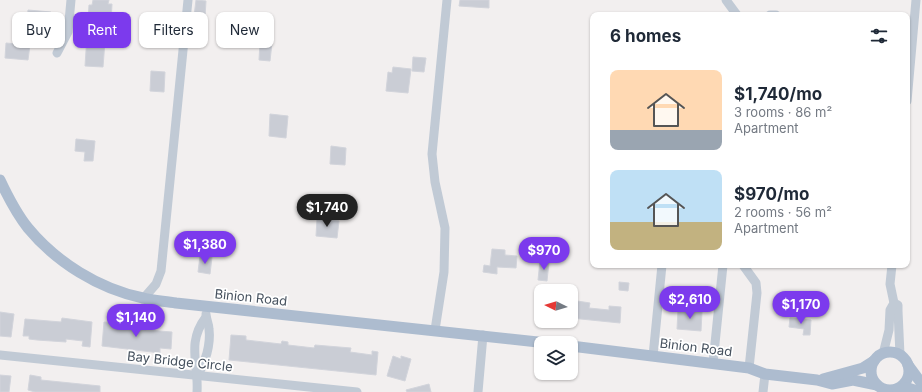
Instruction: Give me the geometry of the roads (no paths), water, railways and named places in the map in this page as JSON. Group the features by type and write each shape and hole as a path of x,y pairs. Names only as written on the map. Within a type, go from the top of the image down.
{"main road":[{"name":"Binion Road","path":"0,180 12,204 28,228 64,262 88,277 116,290 143,298 207,306 534,341"},
{"name":"Binion Road","path":"578,347 749,368 765,374 817,380 832,384 854,380 876,385"},
{"path":"920,392 908,388 894,390 882,388 876,385 871,373 874,361 883,354 889,352 900,355 915,377 922,384"},
{"name":"Binion Road","path":"817,380 857,370 874,361"},
{"path":"894,390 905,383 908,377 908,365"}],"street":[{"path":"57,53 68,32 71,0"},
{"path":"143,298 156,284 161,271 188,0"},
{"path":"435,330 444,272 446,228 432,167 432,154 447,0"},
{"path":"726,0 735,12"},
{"path":"910,28 916,0"},
{"path":"652,356 662,268"},
{"path":"713,363 723,268"},
{"path":"745,268 756,283 757,293 749,368"},
{"path":"892,268 890,284 894,303 898,306 900,355"},
{"path":"883,354 890,330 890,310 894,303"},
{"path":"197,392 198,376 205,363 210,330 206,318 207,306"},
{"path":"478,392 483,335"},
{"name":"Bay Bridge Circle","path":"0,355 198,376 299,389 357,392"},
{"path":"763,392 765,374"}]}
